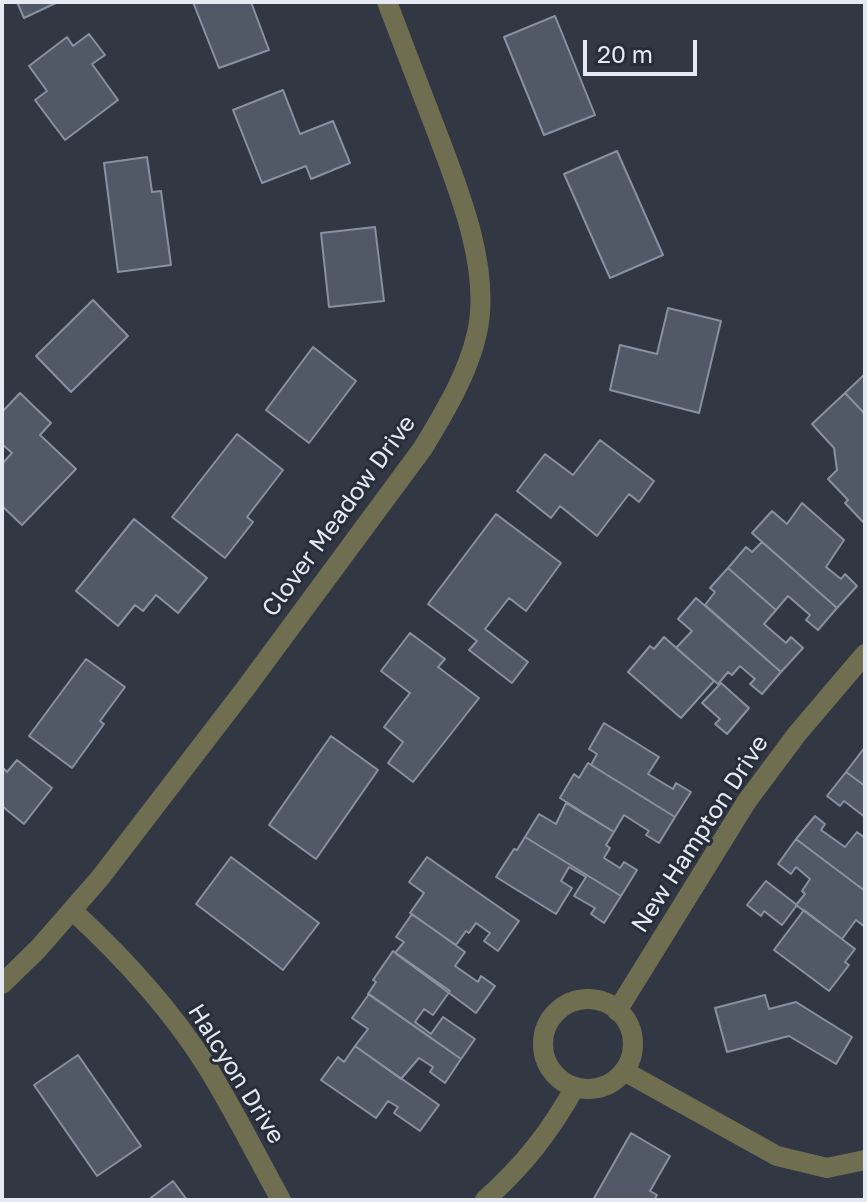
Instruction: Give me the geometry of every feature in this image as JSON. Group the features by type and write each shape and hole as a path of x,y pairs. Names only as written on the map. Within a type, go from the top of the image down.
{"street":[{"name":"Clover Meadow Drive","path":"2,984 73,911 245,689 423,448 453,394 477,333 481,294 466,216 387,2"},
{"name":"New Hampton Drive","path":"617,1011 747,801 797,734 865,654"},
{"name":"Halcyon Drive","path":"73,911 131,967 185,1034 207,1067 281,1200"},
{"path":"580,1000 596,1000 617,1011 630,1026 633,1040 632,1054 624,1071 607,1086 593,1089 575,1087 554,1073 546,1060 543,1044 545,1029 553,1015 566,1005 580,1000"},
{"path":"624,1071 777,1156 827,1168 865,1160"},
{"path":"485,1200 528,1158 553,1127 575,1087"}],"building":[{"path":"17,2 58,2 24,18"},
{"path":"193,2 251,2 269,50 219,68"},
{"path":"555,16 595,115 544,135 504,37"},
{"path":"89,34 105,55 92,64 118,100 65,140 35,100 47,91 29,66 67,37 73,46"},
{"path":"283,90 300,134 333,121 350,163 311,179 306,166 262,183 233,110"},
{"path":"617,151 663,255 610,278 564,174"},
{"path":"147,157 152,192 161,191 171,265 118,272 104,163"},
{"path":"375,227 384,301 329,307 321,233"},
{"path":"93,300 128,336 71,392 36,356"},
{"path":"668,308 721,321 699,413 610,390 620,345 657,354"},
{"path":"313,347 356,381 309,443 266,410"},
{"path":"865,374 865,414 845,393"},
{"path":"20,393 51,423 40,435 76,469 22,525 2,506 2,464 12,453 2,444 2,412"},
{"path":"845,393 865,414 865,524 828,479 837,470 834,448 812,424"},
{"path":"237,434 283,470 247,517 253,522 225,558 172,517"},
{"path":"600,440 654,481 639,502 629,494 597,536 560,506 551,518 517,491 545,454 573,475"},
{"path":"802,503 844,540 826,567 841,579 845,574 857,586 837,608 752,533 772,511 787,524"},
{"path":"496,514 561,563 526,611 509,598 485,629 528,662 512,683 469,650 477,641 428,604"},
{"path":"134,519 207,578 178,613 156,595 143,611 135,605 118,626 76,591"},
{"path":"762,542 837,608 818,630 806,620 810,615 788,596 776,610 728,568 746,547 752,552"},
{"path":"728,568 776,610 764,624 786,643 791,637 803,648 781,672 705,605 715,592 710,588"},
{"path":"696,598 781,672 762,694 750,684 755,679 740,666 732,675 728,672 718,684 676,648 692,631 678,619"},
{"path":"410,633 445,659 438,667 479,698 413,782 388,763 403,742 384,727 410,693 381,671"},
{"path":"664,637 714,681 681,718 628,672 650,646 654,649"},
{"path":"86,659 125,687 100,721 104,724 72,768 29,736"},
{"path":"721,683 749,708 727,734 715,724 720,719 702,703"},
{"path":"604,723 659,757 648,774 673,789 676,783 691,792 675,817 591,765 597,754 589,749"},
{"path":"331,736 378,770 316,859 269,825"},
{"path":"865,747 865,786 846,772"},
{"path":"17,760 52,788 24,824 2,806 2,767 7,772"},
{"path":"588,763 675,817 659,843 646,835 649,831 624,815 614,832 560,798 574,774 579,778"},
{"path":"846,772 865,786 865,817 844,801 840,806 827,796"},
{"path":"566,803 614,832 606,845 610,848 604,858 620,868 624,862 637,870 621,896 525,837 539,814 556,824"},
{"path":"815,816 825,824 821,830 845,847 857,832 865,838 865,891 796,839"},
{"path":"525,837 621,896 604,923 591,914 595,908 574,896 586,877 569,867 561,881 572,888 556,914 496,877"},
{"path":"796,839 865,891 865,927 856,920 842,939 796,905 805,894 802,891 810,879 796,867 791,874 778,864"},
{"path":"231,857 319,923 283,970 196,904"},
{"path":"427,857 519,921 498,951 484,941 490,933 476,923 456,945 410,913 424,893 409,882"},
{"path":"766,881 797,905 782,925 764,911 761,916 747,905"},
{"path":"804,910 855,949 845,962 849,965 829,991 774,950"},
{"path":"412,914 465,952 455,966 478,982 481,976 495,986 476,1013 395,953 404,942 396,937"},
{"path":"393,951 450,991 433,1015 424,1009 415,1022 431,1034 443,1017 475,1039 461,1059 368,994 376,982 373,980"},
{"path":"369,994 461,1059 445,1083 430,1072 433,1067 419,1058 401,1079 355,1046 368,1029 352,1018"},
{"path":"765,995 769,1009 796,1002 852,1037 836,1064 789,1036 727,1052 715,1008"},
{"path":"355,1046 439,1105 420,1131 394,1113 398,1107 388,1101 376,1118 321,1080 338,1057 344,1062"},
{"path":"78,1055 141,1146 97,1176 34,1085"},
{"path":"631,1133 670,1156 650,1191 657,1195 654,1200 593,1200"},
{"path":"173,1181 187,1200 148,1200"}]}
